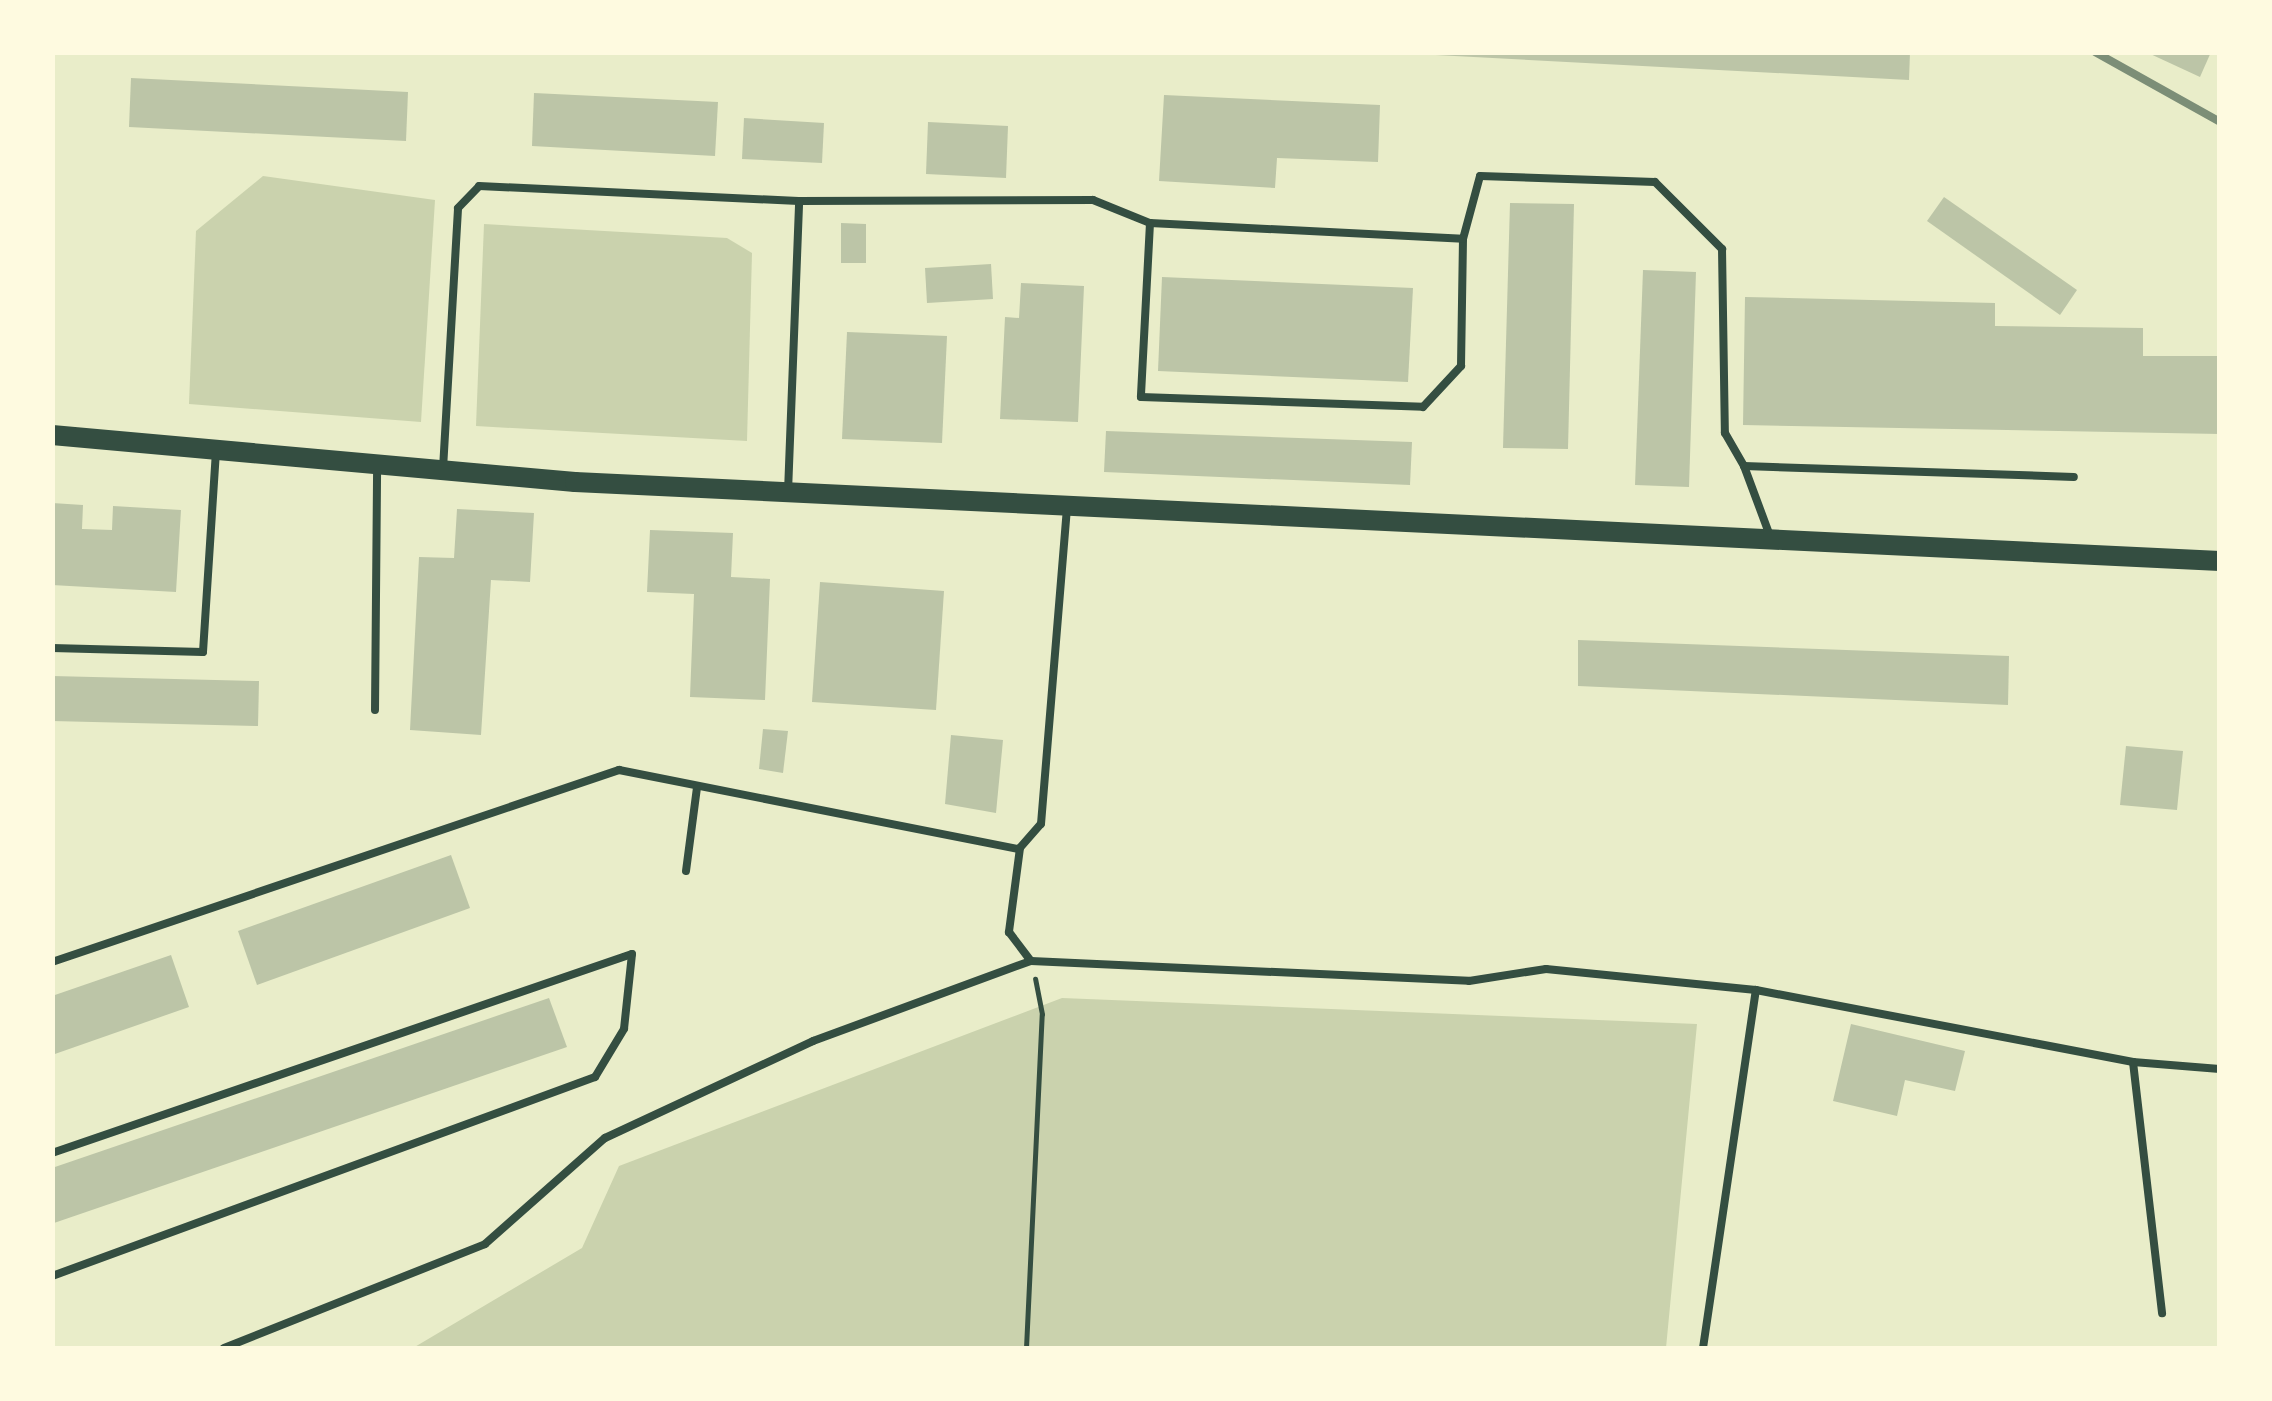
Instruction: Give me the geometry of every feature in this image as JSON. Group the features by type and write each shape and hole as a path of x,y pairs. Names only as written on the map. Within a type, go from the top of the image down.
{"main road":[{"path":"52,435 443,473 788,493 2220,560"}],"lane":[{"path":"1150,223 1141,398 1423,407 1461,366 1463,239 1480,176 1655,182 1722,249 1725,433 1744,466 1771,540"},
{"path":"443,473 458,208 478,186 799,201 1093,200 1150,223 1463,239"},
{"path":"788,493 799,201"},
{"path":"52,648 203,652 216,448"},
{"path":"1744,466 2074,477"},
{"path":"375,710 377,467"},
{"path":"1031,961 1008,932 1018,849 1041,824 1067,507"},
{"path":"52,962 619,770 1018,849"},
{"path":"686,871 697,788"},
{"path":"52,1152 632,954 624,1029 596,1077 52,1276"},
{"path":"224,1348 485,1244 606,1138 814,1040 1031,961 1469,981 1546,969 1756,990 2133,1062 2220,1069"},
{"path":"1703,1348 1756,990"},
{"path":"2133,1062 2162,1313"}],"path":[{"path":"1026,1348 1042,1014 1031,961"}],"green space":[{"path":"263,176 435,200 421,422 189,404 196,231"},
{"path":"484,224 727,238 752,253 747,441 476,426"},
{"path":"1062,998 1697,1024 1666,1348 413,1348 582,1248 619,1166"}],"building":[{"path":"1379,52 1910,52 1909,80"},
{"path":"2146,52 2211,52 2200,77"},
{"path":"131,78 408,92 406,141 129,127"},
{"path":"534,93 718,102 715,156 532,146"},
{"path":"1164,95 1380,105 1378,162 1277,158 1275,188 1159,181"},
{"path":"744,118 824,123 822,163 742,159"},
{"path":"928,122 1008,126 1006,178 926,174"},
{"path":"1944,197 2077,290 2060,315 1927,221"},
{"path":"1510,203 1574,204 1568,449 1503,448"},
{"path":"841,223 866,224 866,263 841,263"},
{"path":"991,264 993,299 927,303 925,268"},
{"path":"1643,270 1696,272 1689,487 1635,485"},
{"path":"1162,277 1413,288 1408,382 1158,371"},
{"path":"1021,283 1084,286 1078,422 1000,419 1005,317 1019,318"},
{"path":"1745,297 1995,303 1995,326 2143,328 2143,356 2220,356 2220,434 1743,425"},
{"path":"847,332 947,336 942,443 842,439"},
{"path":"1106,431 1412,442 1410,485 1104,472"},
{"path":"52,503 83,505 82,529 112,530 113,506 181,510 176,592 52,585"},
{"path":"457,509 534,513 530,582 491,580 481,735 410,730 419,557 454,558"},
{"path":"650,530 733,533 731,577 770,579 765,700 690,697 694,594 647,592"},
{"path":"820,582 944,591 936,710 812,702"},
{"path":"1578,640 2009,656 2008,705 1578,686"},
{"path":"52,676 259,681 258,726 52,721"},
{"path":"763,729 788,731 783,773 759,769"},
{"path":"951,735 1003,740 996,813 945,804"},
{"path":"2126,746 2183,751 2177,810 2120,805"},
{"path":"451,855 470,908 257,985 238,931"},
{"path":"171,955 189,1007 52,1055 52,996"},
{"path":"549,998 567,1047 54,1223 52,1168"},
{"path":"1851,1024 1965,1051 1955,1091 1905,1080 1897,1116 1833,1101"}],"railway":[{"path":"2095,52 2220,122"}]}
